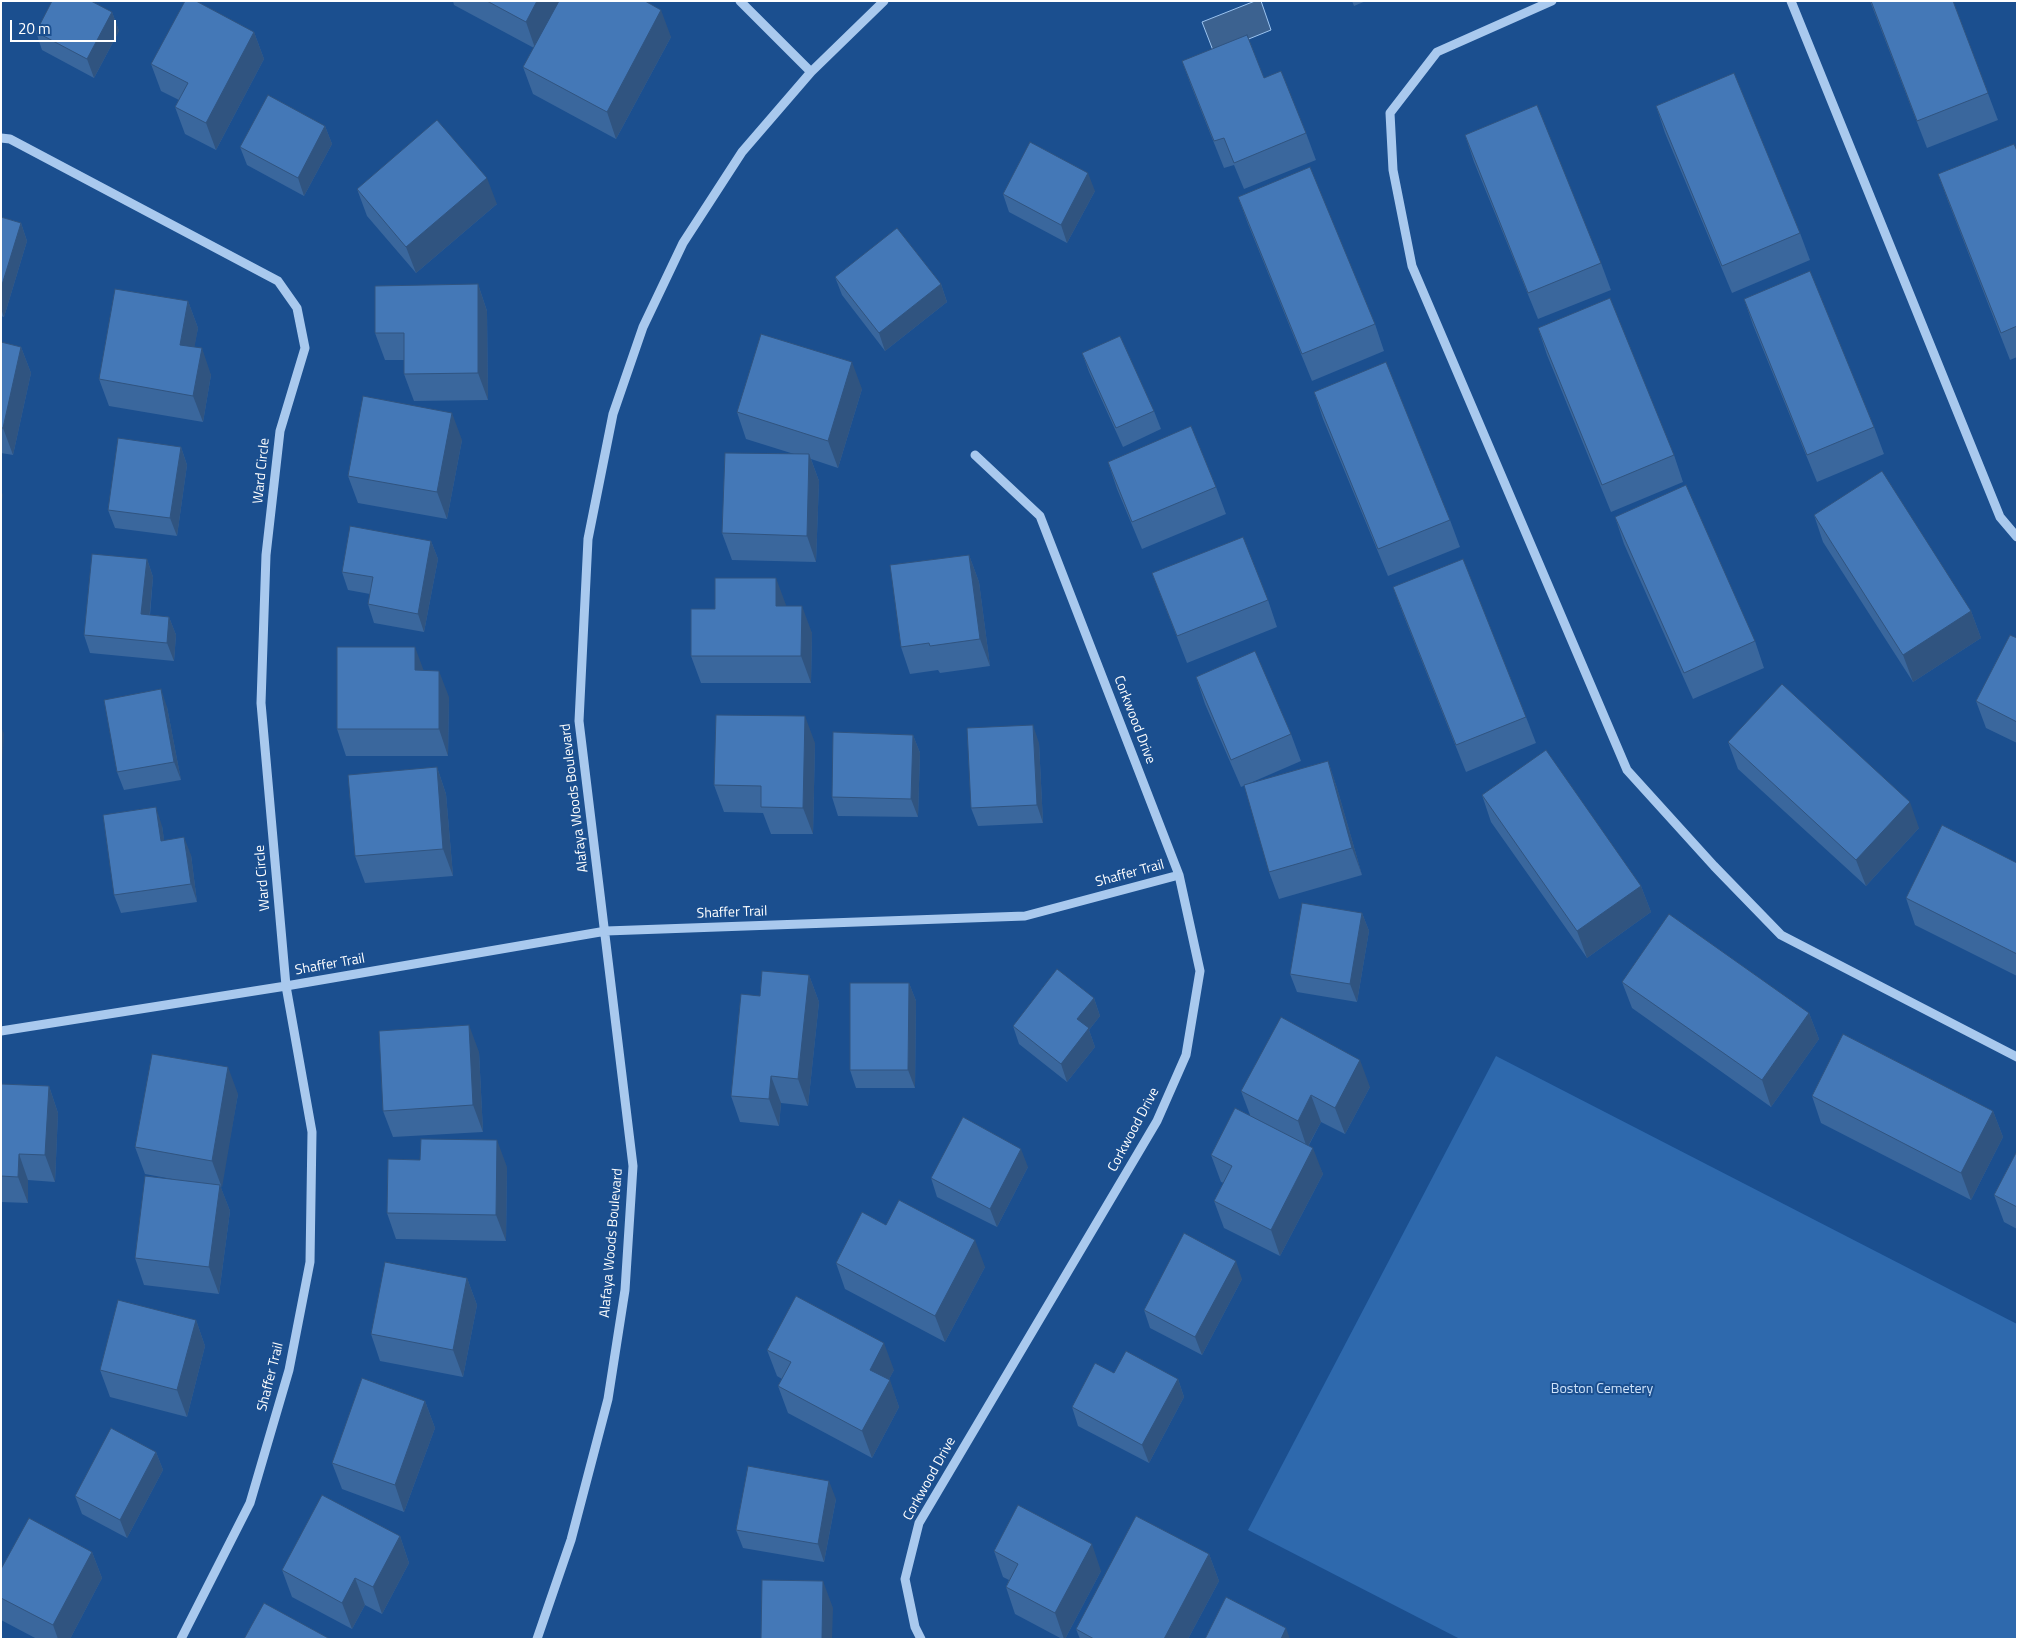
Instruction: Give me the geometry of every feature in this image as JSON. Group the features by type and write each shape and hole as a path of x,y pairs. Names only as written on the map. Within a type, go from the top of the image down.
{"street":[{"path":"740,1 811,72"},
{"name":"Alafaya Woods Boulevard","path":"537,1639 571,1540 608,1399 625,1290 633,1166 606,931 579,721 588,539 613,414 643,327 683,243 742,152 811,72 884,1"},
{"path":"1552,1 1437,52 1390,113 1393,170 1412,266 1627,770 1780,935 2017,1057"},
{"path":"1791,1 2000,517 2017,537"},
{"name":"Ward Circle","path":"1,138 10,139 278,280 297,308 305,348 280,430 266,554 261,703 286,986"},
{"name":"Corkwood Drive","path":"921,1639 915,1626 905,1579 919,1522 1157,1121 1186,1055 1200,971 1179,875 1040,516 975,455"},
{"name":"Shaffer Trail","path":"1,1031 286,986 606,931 1025,916 1179,875"},
{"name":"Shaffer Trail","path":"181,1639 250,1503 289,1370 310,1262 312,1132 286,986"}],"green space":[{"name":"Boston Cemetery","path":"1496,1056 2017,1324 2017,1639 1460,1639 1248,1530"}],"shaded area":[{"path":"1255,1 1261,1 1271,30 1214,53 1202,22"}],"building":[{"path":"52,1 91,1 112,12 87,59 36,32"},
{"path":"185,1 196,1 254,32 206,123 175,107 188,83 151,64"},
{"path":"487,1 537,1 526,22"},
{"path":"559,1 645,1 661,10 607,112 523,67"},
{"path":"1871,1 1953,1 1988,93 1917,121"},
{"path":"1247,35 1264,78 1281,71 1306,133 1234,163 1224,138 1214,141 1182,61"},
{"path":"1734,73 1800,233 1722,266 1656,106"},
{"path":"268,95 325,126 298,178 240,147"},
{"path":"1537,105 1601,263 1528,293 1465,135"},
{"path":"437,120 487,178 406,247 357,189"},
{"path":"1030,142 1088,173 1061,225 1003,194"},
{"path":"2014,144 2017,151 2017,326 2001,333 1938,174"},
{"path":"1310,167 1375,324 1302,354 1238,197"},
{"path":"1,217 21,223 1,288"},
{"path":"897,228 941,284 879,333 835,277"},
{"path":"1810,271 1874,427 1807,455 1744,299"},
{"path":"478,284 478,373 404,374 404,333 375,333 375,286"},
{"path":"115,289 188,301 180,345 202,348 193,396 99,379"},
{"path":"1610,298 1674,455 1602,485 1538,328"},
{"path":"761,334 852,362 828,441 737,412"},
{"path":"1120,336 1154,411 1116,428 1082,353"},
{"path":"1,342 21,347 3,428 1,428"},
{"path":"1386,362 1450,520 1378,549 1314,392"},
{"path":"363,396 452,413 437,492 348,476"},
{"path":"1191,426 1216,487 1132,522 1108,462"},
{"path":"118,438 181,447 170,518 108,510"},
{"path":"725,453 809,454 807,536 722,533"},
{"path":"1882,471 1971,611 1903,655 1814,515"},
{"path":"1686,485 1755,641 1684,673 1615,517"},
{"path":"350,526 431,541 418,614 368,604 373,577 342,572"},
{"path":"1243,537 1268,600 1177,636 1152,573"},
{"path":"92,554 147,559 141,614 169,617 167,643 84,635"},
{"path":"969,555 980,639 930,646 929,643 901,647 890,565"},
{"path":"1463,559 1526,717 1456,745 1393,587"},
{"path":"715,578 776,578 776,606 802,606 801,656 691,656 691,609 715,609"},
{"path":"2010,635 2017,638 2017,722 1976,701"},
{"path":"337,647 415,647 415,670 439,671 439,729 337,729"},
{"path":"1255,651 1291,734 1231,760 1196,677"},
{"path":"1782,684 1910,802 1856,860 1728,742"},
{"path":"161,689 174,762 117,772 104,700"},
{"path":"716,715 805,716 803,808 761,807 761,786 714,785"},
{"path":"1033,725 1037,805 971,808 967,728"},
{"path":"833,732 913,735 911,799 832,797"},
{"path":"1546,750 1641,886 1577,931 1482,795"},
{"path":"1328,761 1352,848 1269,872 1244,785"},
{"path":"437,767 443,849 355,856 348,775"},
{"path":"156,807 161,841 184,837 191,884 114,895 103,815"},
{"path":"1942,825 2017,863 2017,954 1906,898"},
{"path":"1302,903 1362,913 1350,984 1290,974"},
{"path":"1669,914 1809,1013 1762,1080 1622,982"},
{"path":"1057,969 1094,998 1077,1019 1089,1028 1061,1064 1013,1026"},
{"path":"762,971 809,975 798,1079 771,1076 769,1099 731,1096 741,994 760,996"},
{"path":"850,983 909,983 908,1070 850,1070"},
{"path":"1281,1017 1360,1060 1335,1108 1311,1095 1298,1121 1241,1091"},
{"path":"469,1025 473,1105 383,1111 379,1031"},
{"path":"1843,1034 1993,1111 1961,1173 1812,1096"},
{"path":"152,1054 228,1067 212,1161 135,1147"},
{"path":"1,1084 49,1086 45,1155 19,1154 18,1177 1,1176"},
{"path":"1235,1108 1313,1148 1271,1230 1214,1201 1232,1166 1211,1155"},
{"path":"963,1117 1021,1149 990,1209 931,1178"},
{"path":"421,1139 497,1140 496,1215 387,1213 388,1159 420,1160"},
{"path":"2017,1151 2017,1207 1994,1195"},
{"path":"145,1176 220,1185 209,1267 135,1258"},
{"path":"899,1200 975,1240 935,1316 836,1263 862,1212 886,1225"},
{"path":"1184,1233 1236,1261 1195,1337 1144,1310"},
{"path":"385,1262 467,1278 453,1350 371,1334"},
{"path":"796,1296 884,1343 870,1370 890,1380 862,1431 778,1386 791,1362 767,1350"},
{"path":"118,1300 196,1320 177,1390 100,1370"},
{"path":"1126,1351 1178,1379 1142,1445 1072,1407 1095,1363 1114,1373"},
{"path":"362,1378 425,1401 395,1485 332,1463"},
{"path":"111,1428 156,1452 120,1520 75,1496"},
{"path":"748,1466 829,1481 818,1544 736,1530"},
{"path":"322,1495 400,1536 373,1587 355,1578 342,1603 282,1570"},
{"path":"1018,1505 1092,1544 1055,1613 1006,1587 1018,1564 994,1551"},
{"path":"1136,1516 1209,1554 1164,1639 1094,1639 1076,1629"},
{"path":"29,1518 92,1552 53,1625 1,1598 1,1569"},
{"path":"762,1580 823,1581 822,1639 761,1639"},
{"path":"1226,1597 1286,1628 1281,1639 1205,1639"},
{"path":"264,1603 330,1639 244,1639"}]}
